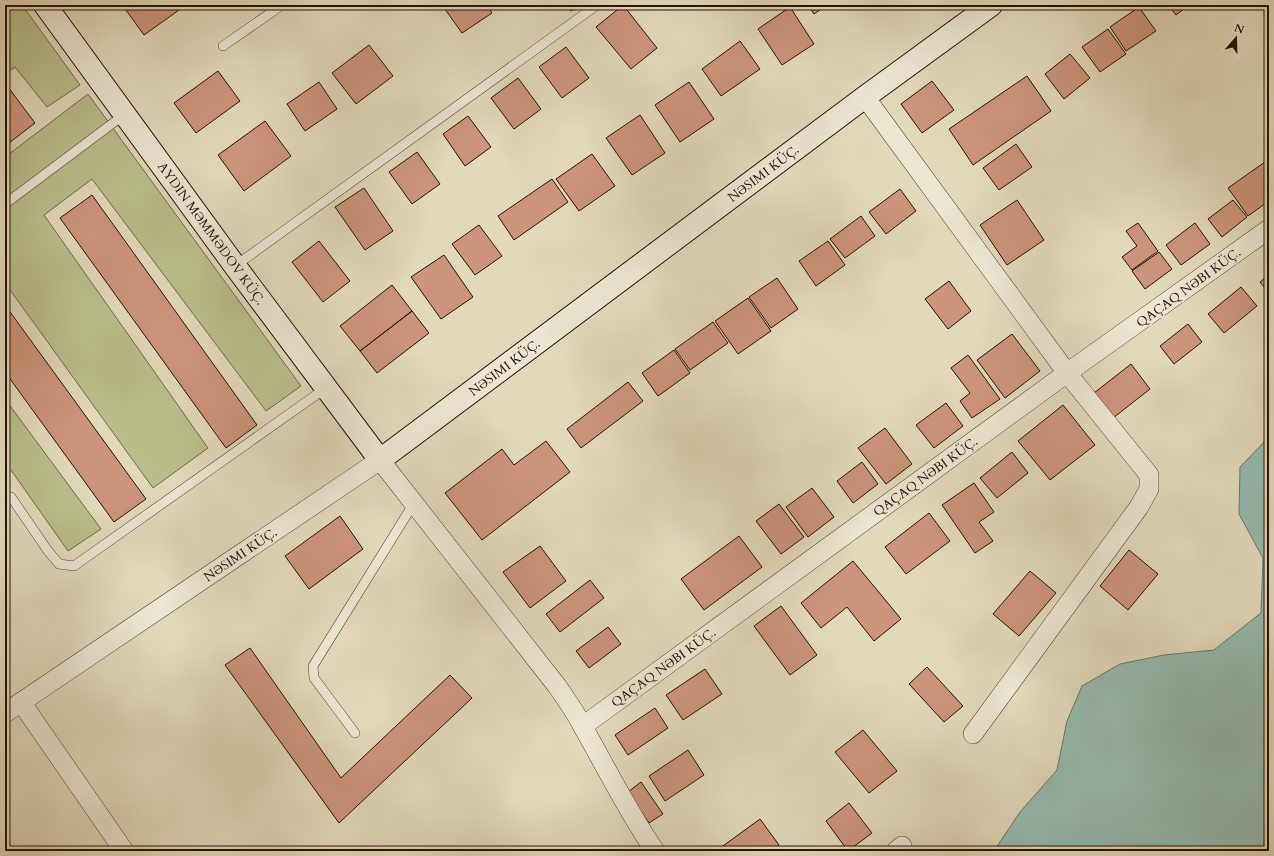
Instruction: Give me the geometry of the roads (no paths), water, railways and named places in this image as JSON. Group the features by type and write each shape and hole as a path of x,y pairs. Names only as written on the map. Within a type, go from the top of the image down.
{"street":[{"path":"45,5 235,266 380,460 557,686 583,726 616,788 655,851"},
{"name":"NƏSIMI KÜÇ.","path":"5,713 380,460 987,6"},
{"path":"865,97 1067,373 1149,476 1150,489 1139,507 973,734"},
{"name":"QAÇAQ NƏBI KÜÇ.","path":"583,726 1067,373 1269,229"},
{"path":"21,702 124,851"}],"lane":[{"path":"223,46 282,5"},
{"path":"235,266 597,5"},
{"path":"5,204 125,114"},
{"path":"11,497 48,551 59,564 74,566 326,388"},
{"path":"355,734 314,678 314,666 414,503"}],"water":[{"path":"1269,437 1269,851 994,851 1020,812 1057,770 1067,721 1082,686 1120,664 1164,655 1214,650 1261,613 1263,558 1239,514 1240,467"}]}
